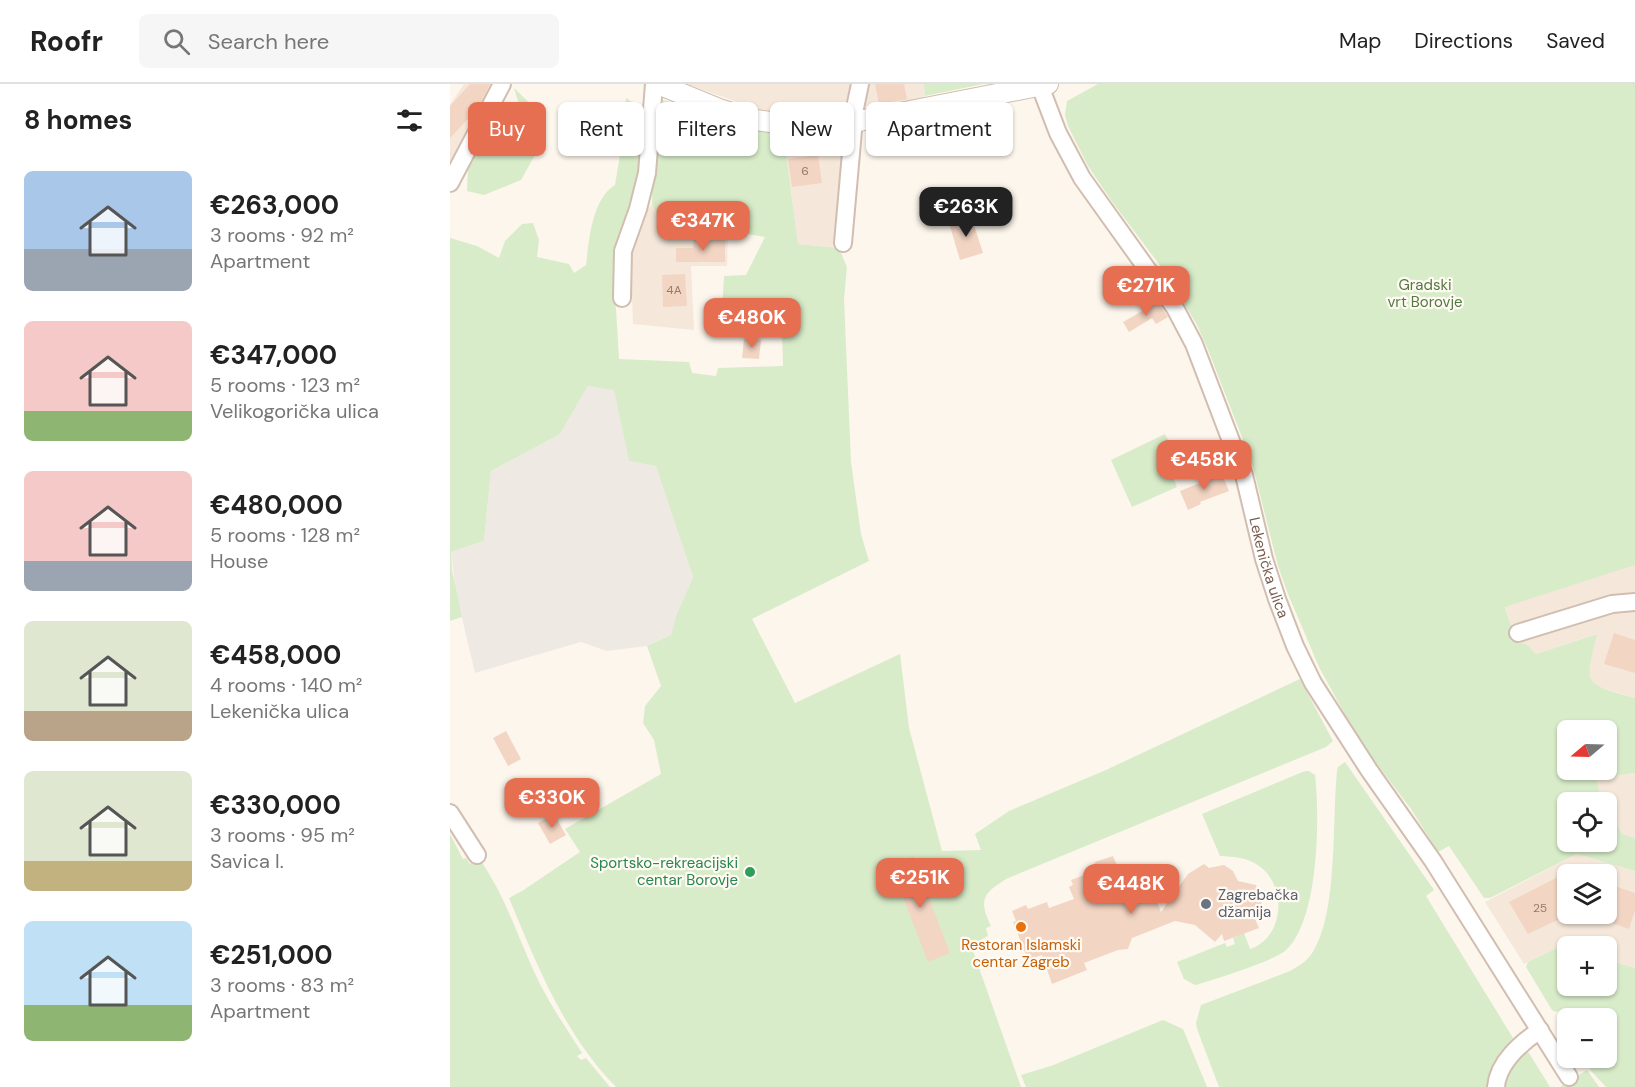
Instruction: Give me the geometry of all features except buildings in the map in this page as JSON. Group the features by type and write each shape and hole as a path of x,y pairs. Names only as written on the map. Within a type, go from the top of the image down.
{"street":[{"path":"450,183 502,84"},
{"path":"622,298 623,251 638,209 647,173 656,84 719,109 770,122"},
{"path":"860,84 854,122 1044,85"},
{"name":"Lekenička ulica","path":"1044,85 1058,132 1082,178 1175,308 1194,344 1244,475 1264,559 1277,599 1295,646 1313,683 1369,770 1433,861 1569,1077"},
{"path":"843,243 851,156"},
{"path":"1518,633 1612,604 1635,602"},
{"path":"450,813 477,855"},
{"path":"1496,1087 1500,1071 1510,1057 1523,1042 1540,1030"}],"shaded area":[{"path":"464,84 494,84 485,102 468,102 468,135 450,171 450,105"},
{"path":"686,84 854,84 849,102 770,102 770,111 758,109 758,102 737,102"},
{"path":"868,84 924,84 925,100 866,102 866,105 864,103"},
{"path":"786,156 844,156 839,248 798,244"},
{"path":"652,204 657,214 668,221 728,232 727,266 691,266 694,330 633,324 630,240 634,227"},
{"path":"588,386 614,389 629,461 656,465 693,577 676,616 671,635 647,646 607,651 581,642 475,673 456,593 451,552 484,541 491,471 560,434"},
{"path":"1635,565 1635,698 1596,686 1591,680 1589,666 1596,634 1536,654 1528,645 1516,641 1505,606"},
{"path":"1635,773 1635,838 1622,834 1617,826 1617,792 1599,792 1596,780 1617,780 1617,775"},
{"path":"1577,854 1611,864 1558,864"},
{"path":"1557,864 1557,924 1617,924 1617,866 1635,871 1635,968 1617,963 1617,936 1557,936 1557,948 1524,964 1485,902"}],"green space":[{"path":"924,84 983,84 925,96"},
{"name":"Gradski vrt Borovje","path":"1098,84 1635,84 1635,565 1505,607 1516,641 1528,645 1536,654 1597,634 1590,664 1592,680 1606,689 1635,698 1635,773 1617,775 1617,720 1557,720 1557,780 1596,780 1600,792 1557,792 1557,852 1617,852 1617,826 1622,834 1635,838 1635,871 1577,854 1490,898 1484,898 1449,846 1438,852 1411,809 1373,759 1349,722 1319,667 1278,566 1252,463 1196,323 1165,272 1088,166 1065,115 1067,101"},
{"path":"514,88 528,102 518,102"},
{"path":"656,116 656,156 758,156 758,124 770,127 770,156 786,156 798,244 839,248 847,267 844,299 851,462 861,534 869,561 752,619 795,703 900,654 909,728 942,851 981,850 975,834 1009,811 1106,770 1300,679 1333,741 1326,747 1008,878 989,892 984,902 991,926 986,928 988,936 971,945 1021,1087 616,1087 581,1045 541,973 509,898 580,852 565,829 661,774 654,740 643,723 645,706 661,686 647,646 671,635 676,616 693,577 656,466 629,461 614,390 588,386 560,434 491,471 484,541 451,552 452,570 462,617 450,621 450,238 477,246 499,258 505,241 522,224 533,223 539,240 537,257 569,264 574,273 586,265 593,221 601,200 615,185 620,156 643,156 643,164 619,237 614,277 619,359 689,362 692,373 716,376 718,368 783,366 782,333 721,328 724,276 746,275 765,237 668,221 657,214 652,204 653,139"},
{"path":"474,156 534,156 521,180 484,195 467,191 468,167"},
{"path":"1165,434 1177,457 1167,463 1177,487 1132,507 1111,460"},
{"path":"1345,762 1434,890 1426,896 1513,1038 1496,1060 1488,1087 1219,1087 1197,1029 1196,1023 1201,1005 1290,971 1312,954 1322,933 1327,912 1333,864 1337,771 1338,767"},
{"path":"1305,771 1315,775 1317,841 1311,894 1305,917 1296,937 1285,951 1278,955 1229,975 1195,985 1184,979 1177,962 1225,943 1227,947 1235,944 1233,938 1244,933 1250,949 1270,934 1278,911 1275,886 1268,875 1250,861 1220,856 1202,814"},
{"path":"450,834 463,859 466,858 470,864 479,858 506,905 541,986 582,1053 577,1056 581,1060 586,1058 610,1087 450,1087"},
{"path":"1557,948 1557,996 1617,996 1617,963 1635,968 1635,1087 1606,1087 1589,1068 1617,1068 1617,1008 1557,1008 1556,1012 1552,1010 1526,967 1528,962"},
{"path":"1163,1020 1183,1029 1207,1087 1026,1087 1021,1075 1051,1066"},
{"path":"1525,1051 1529,1053 1550,1087 1506,1087 1511,1067"},
{"path":"1587,1070 1599,1087 1560,1087"}],"place":[{"name":"Sportsko-rekreacijski centar Borovje","path":"750,872"},
{"name":"Zagrebačka džamija","path":"1206,904"},
{"name":"Restoran Islamski centar Zagreb","path":"1021,927"}]}
